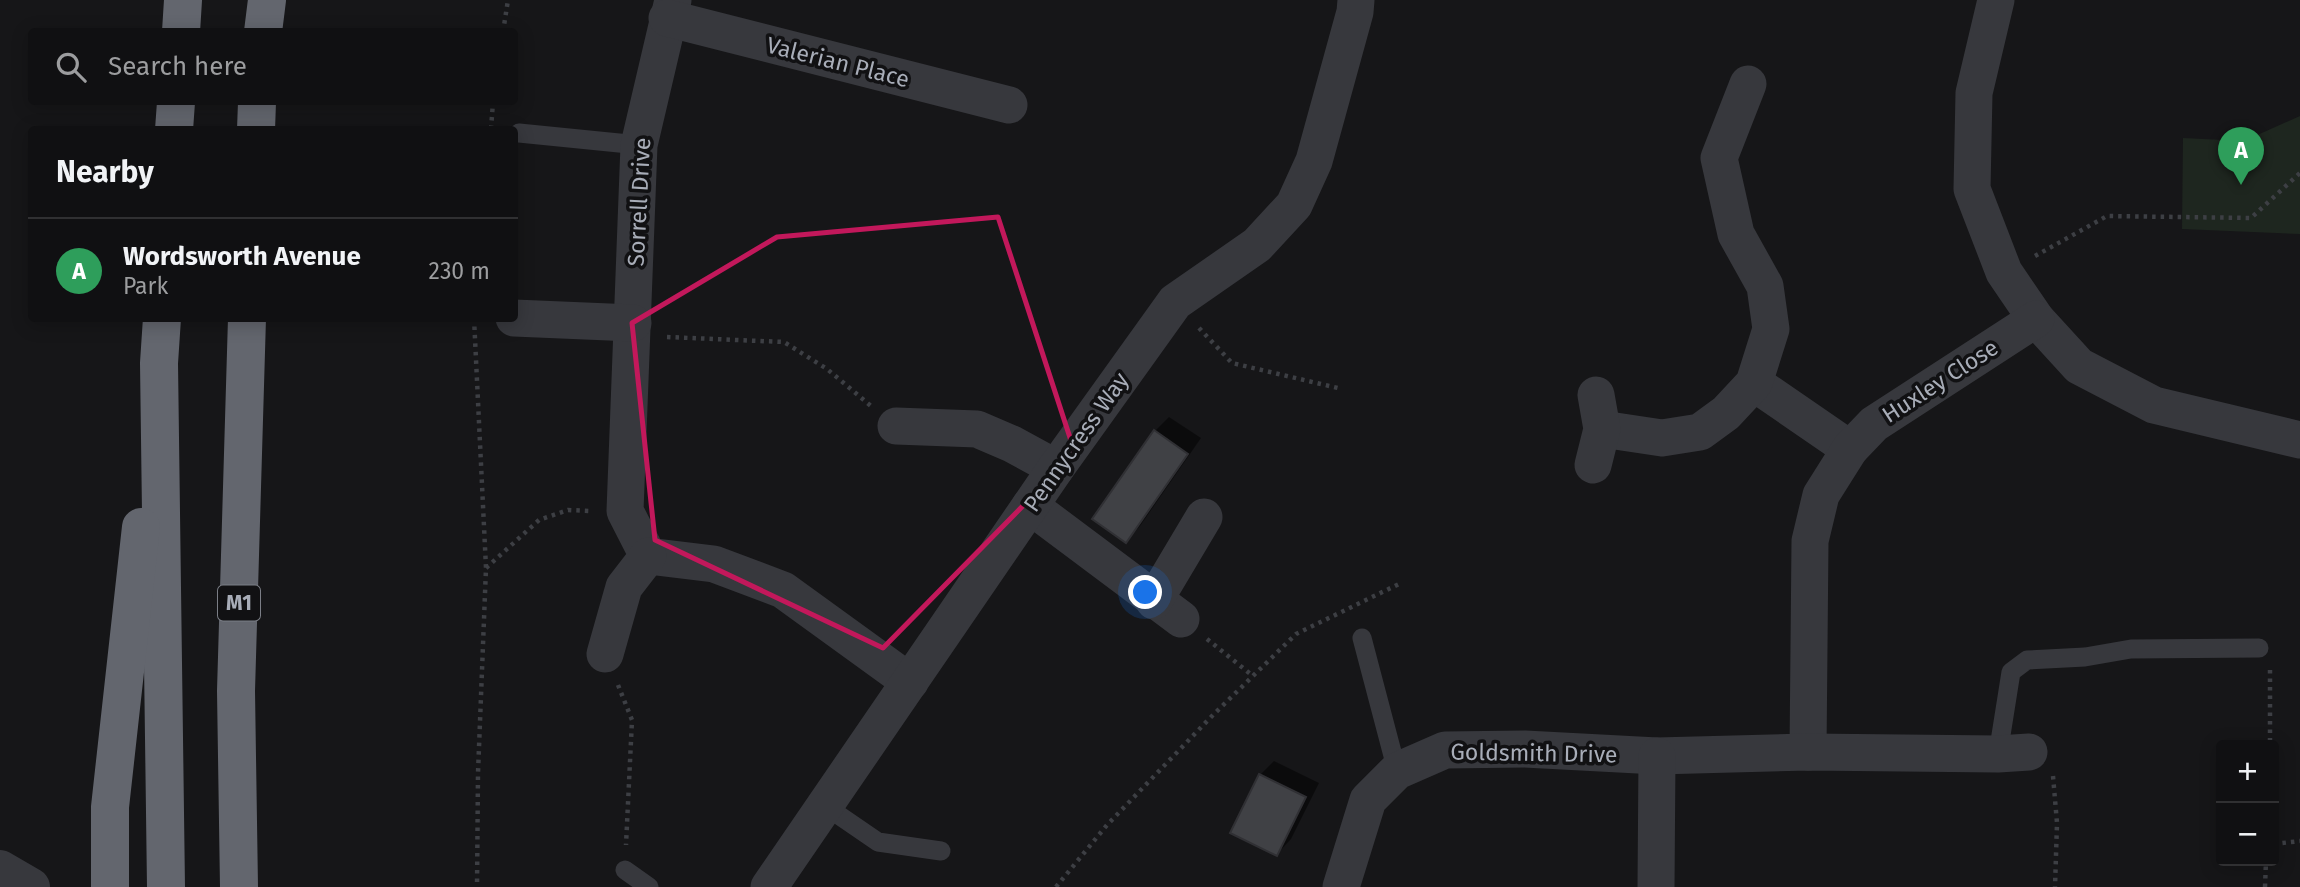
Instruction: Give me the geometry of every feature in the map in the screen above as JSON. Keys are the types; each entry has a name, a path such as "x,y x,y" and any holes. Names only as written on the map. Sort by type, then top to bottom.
{"highway":[{"path":"181,28 183,0"},
{"path":"264,28 267,0"},
{"path":"174,126 176,105"},
{"path":"256,126 257,105"},
{"path":"110,887 110,807 162,322"},
{"name":"M1","path":"239,887 236,691 247,322"},
{"path":"159,363 166,887"},
{"path":"236,691 257,887"}],"street":[{"name":"Pennycress Way","path":"769,887 1056,468 1175,302 1257,245 1294,205 1314,161 1356,0"},
{"path":"1996,0 1974,93 1972,189 2004,272 2036,319 2079,366 2154,405 2300,440"},
{"name":"Valerian Place","path":"670,9 1009,105"},
{"name":"Sorrell Drive","path":"648,556 625,511 639,145 670,9"},
{"path":"1593,465 1599,412 1662,438 1700,432 1726,413 1754,383 1771,329 1765,286 1736,234 1719,159 1748,84"},
{"path":"518,318 632,329"},
{"name":"Huxley Close","path":"1808,752 1811,541 1821,495 1850,449 1874,424 2036,319"},
{"path":"1754,383 1850,449"},
{"path":"896,426 977,429 1013,444 1056,468"},
{"path":"1030,506 1168,610 1204,517"},
{"path":"606,654 624,587 648,556 714,564 783,590 909,682"},
{"name":"Goldsmith Drive","path":"1341,887 1368,800 1397,771 1445,750 1525,749 1657,755 1808,752 2013,753"},
{"path":"1656,887 1657,755"}],"lane":[{"path":"519,133 639,145"},
{"path":"1362,638 1397,771"},
{"path":"2013,753 2011,672 2027,660 2085,657 2131,649 2259,648"},
{"path":"824,805 878,842 941,851"},
{"path":"625,870 649,887"}],"path":[{"path":"504,28 508,0"},
{"path":"491,126 493,105"},
{"path":"2004,272 2107,216 2251,218 2300,173"},
{"path":"1175,302 1233,363 1342,389"},
{"path":"474,322 486,568 478,773 477,887"},
{"path":"632,329 784,342 827,369 896,426"},
{"path":"486,568 539,520 568,510 625,511"},
{"path":"1056,887 1107,825 1296,634 1401,583"},
{"path":"1168,610 1253,676"},
{"path":"2259,648 2271,673 2270,740"},
{"path":"606,654 632,720 625,870"},
{"path":"2013,753 2051,752 2057,823 2055,887"},
{"path":"2279,843 2300,841"},
{"path":"2265,887 2266,866"}],"highlighted area":[{"path":"998,217 1075,453 883,648 655,540 632,323 777,237"}],"shaded area":[{"path":"2300,116 2300,234 2182,229 2183,138 2244,141"}],"building":[{"path":"1154,430 1188,454 1126,543 1092,519"},
{"path":"1259,774 1306,797 1277,856 1230,833"}],"place":[{"name":"Wordsworth Avenue","path":"2241,185"}]}
